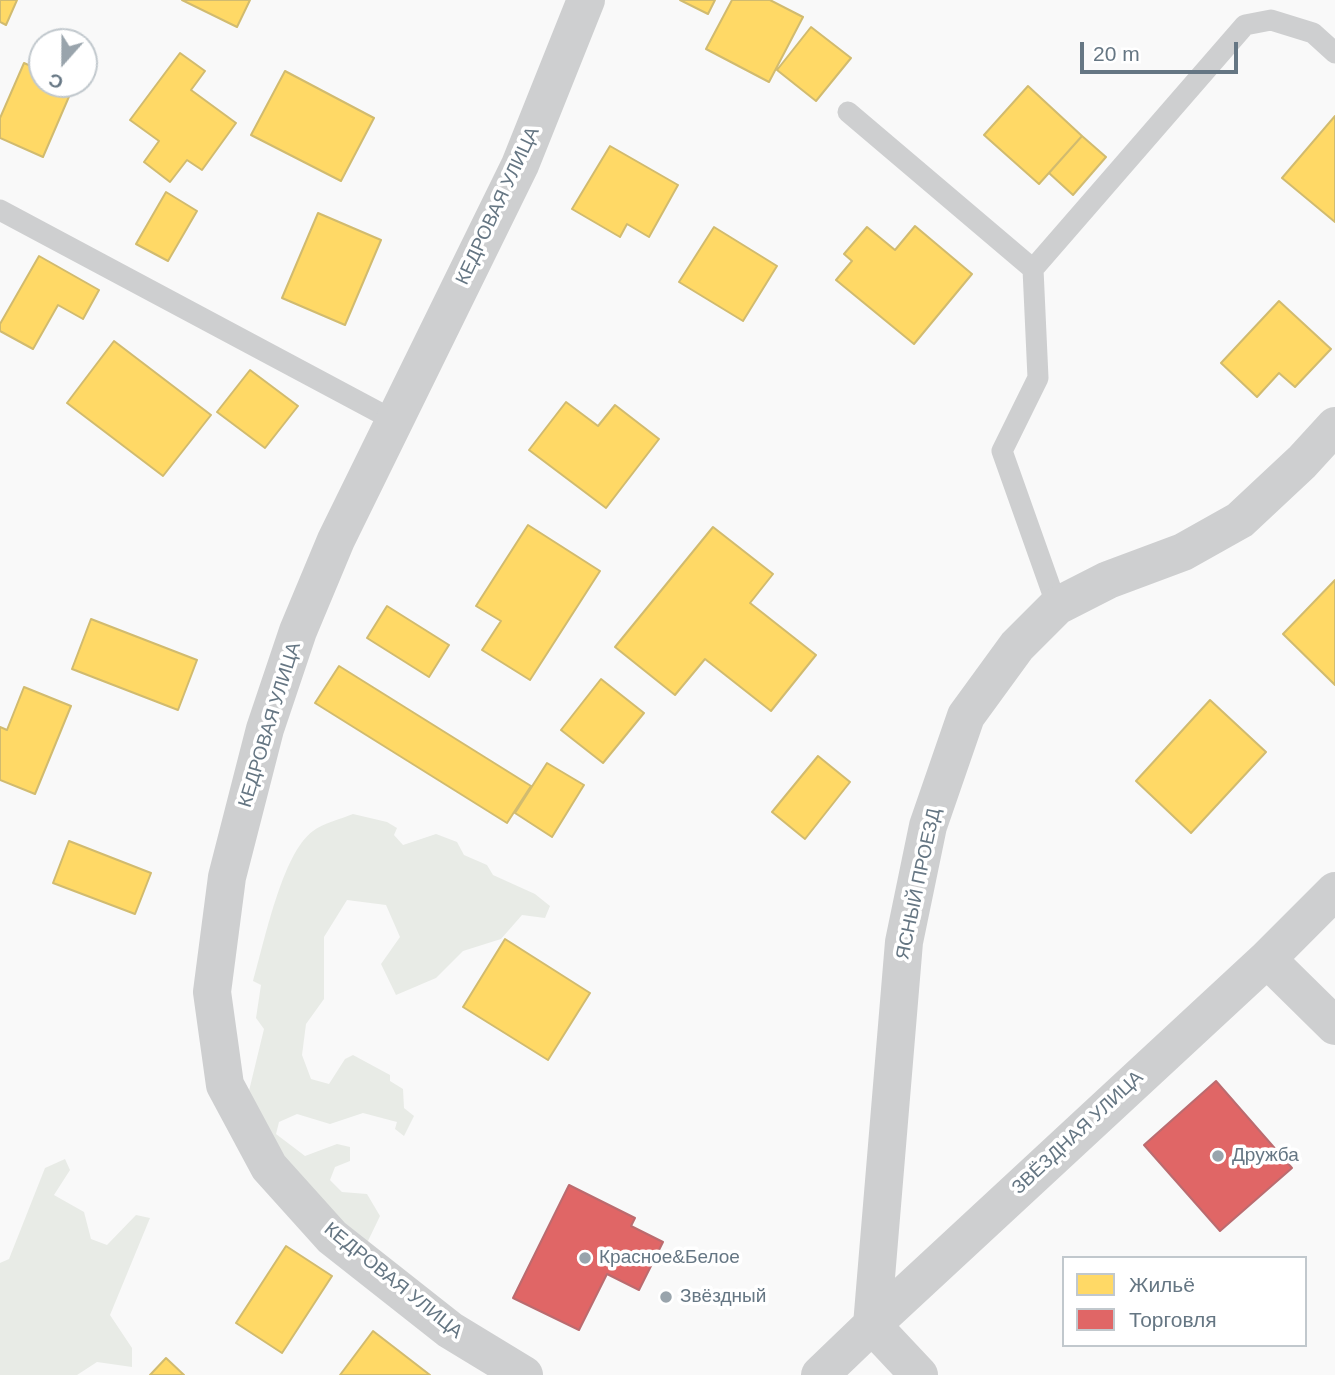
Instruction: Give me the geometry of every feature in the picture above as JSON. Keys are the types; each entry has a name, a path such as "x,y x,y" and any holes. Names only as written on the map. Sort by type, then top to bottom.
{"street":[{"name":"КЕДРОВАЯ УЛИЦА","path":"524,1375 450,1330 332,1237 269,1167 225,1085 212,992 227,877 265,729 298,631 336,540 520,165 586,0"},
{"name":"ЯСНЫЙ ПРОЕЗД","path":"872,1325 904,942 928,826 966,716 1017,646 1057,606 1108,580 1183,552 1240,520 1302,462 1335,426"},
{"name":"ЗВЁЗДНАЯ УЛИЦА","path":"820,1375 1267,959 1335,891"},
{"path":"1267,959 1335,1026"},
{"path":"872,1325 919,1375"}],"lane":[{"path":"1057,606 1002,451 1038,378 1033,269 1245,25 1271,20 1313,33 1335,53"},
{"path":"848,112 1033,269"},
{"path":"0,210 394,421"}],"shaded area":[{"path":"353,814 387,822 397,828 394,835 403,845 436,834 457,842 464,855 487,865 493,875 535,894 550,906 545,918 522,915 501,939 463,951 436,978 396,995 381,964 400,937 386,905 347,900 324,937 324,999 306,1024 302,1055 311,1079 329,1084 345,1059 353,1055 390,1075 390,1081 403,1089 404,1108 414,1116 404,1136 395,1129 397,1122 363,1113 330,1124 297,1114 279,1122 276,1134 305,1156 337,1144 350,1147 350,1161 335,1167 330,1180 342,1192 367,1194 380,1216 367,1243 307,1221 248,1095 264,1029 256,1018 261,985 253,981 283,878 302,842 313,831"},
{"path":"65,1159 70,1170 54,1195 84,1212 91,1239 107,1245 136,1215 150,1218 110,1315 132,1348 132,1367 97,1362 77,1375 0,1375 0,1263 9,1259 45,1168"}],"building: Жильё":[{"path":"0,0 17,0 6,25 0,22"},
{"path":"182,0 250,0 237,27"},
{"path":"680,0 715,0 708,14"},
{"path":"732,0 770,0 803,17 769,82 706,49"},
{"path":"811,27 851,58 816,101 777,70"},
{"path":"180,53 205,71 191,90 236,123 202,170 187,160 170,182 144,162 159,141 130,120"},
{"path":"24,63 28,65 28,98 68,98 43,157 0,138 0,118"},
{"path":"285,71 374,118 341,181 251,135"},
{"path":"1028,86 1082,136 1039,184 984,135"},
{"path":"1335,116 1335,222 1282,178"},
{"path":"1082,136 1106,157 1073,195 1049,173"},
{"path":"610,146 678,185 649,237 627,224 620,237 572,209"},
{"path":"166,192 197,211 168,261 136,244"},
{"path":"318,213 381,240 345,325 282,298"},
{"path":"915,226 972,274 914,344 836,280 852,261 844,254 867,227 895,250"},
{"path":"714,227 777,266 743,321 679,282"},
{"path":"39,256 99,290 83,319 58,305 33,349 0,331 0,324"},
{"path":"1279,301 1331,349 1295,387 1279,373 1257,397 1221,363"},
{"path":"114,341 211,415 163,476 67,403"},
{"path":"250,370 298,406 265,448 217,412"},
{"path":"566,402 598,426 615,405 659,439 606,508 529,450"},
{"path":"528,525 600,571 530,680 482,650 501,621 476,606"},
{"path":"713,527 773,574 750,603 816,655 771,711 705,659 675,695 615,647"},
{"path":"1335,580 1335,685 1283,634"},
{"path":"387,606 449,645 429,677 367,638"},
{"path":"91,619 197,660 178,710 72,669"},
{"path":"339,666 531,786 507,823 315,703"},
{"path":"601,679 644,713 603,763 561,730"},
{"path":"24,687 71,706 35,794 0,780 0,727 7,730"},
{"path":"1210,700 1266,752 1191,833 1136,781"},
{"path":"818,756 850,782 805,839 772,812"},
{"path":"547,763 584,785 552,837 515,813"},
{"path":"69,841 151,873 135,914 53,883"},
{"path":"505,939 590,993 548,1060 463,1007"},
{"path":"286,1246 332,1276 282,1353 236,1323"},
{"path":"373,1331 430,1375 340,1375"},
{"path":"166,1358 184,1375 150,1375"}],"building: Торговля":[{"path":"1216,1081 1292,1168 1220,1231 1144,1145"},
{"path":"569,1185 635,1218 631,1226 663,1242 639,1290 607,1274 579,1330 513,1298"}],"place":[{"name":"Дружба","path":"1218,1156"},
{"name":"Красное&Белое","path":"585,1258"},
{"name":"Звёздный","path":"666,1297"}]}
